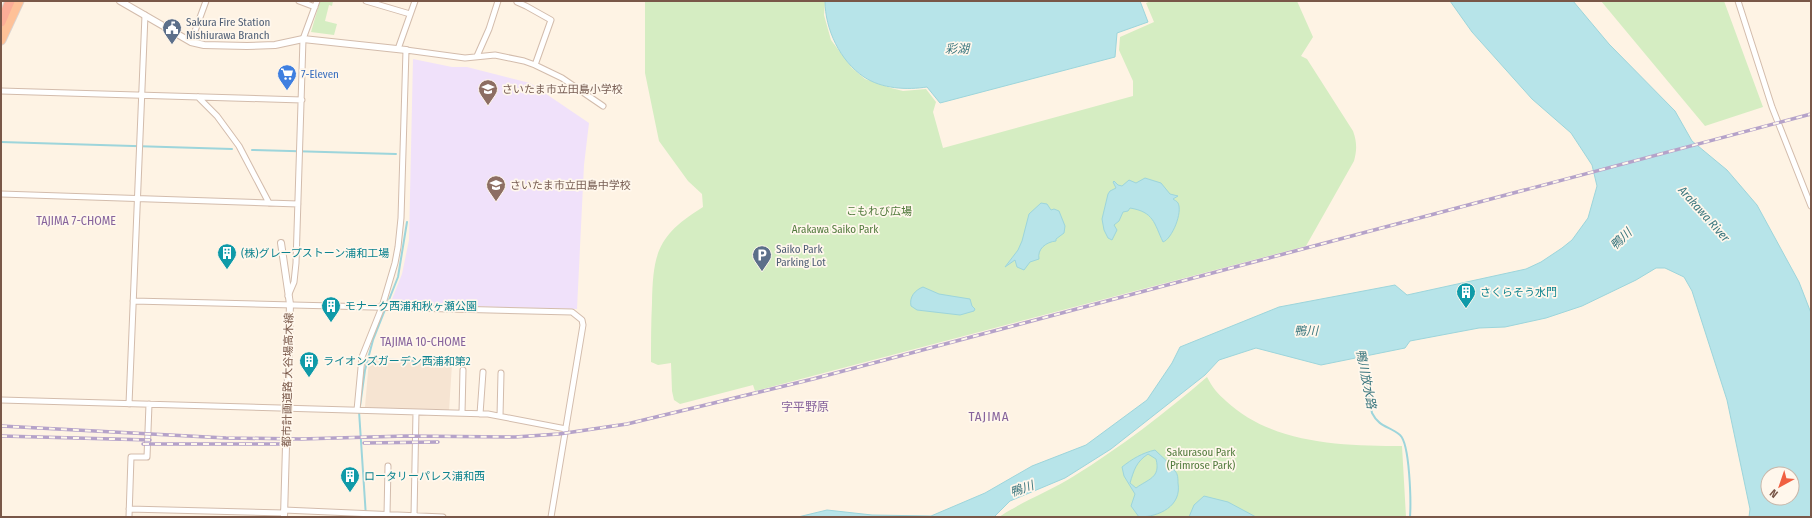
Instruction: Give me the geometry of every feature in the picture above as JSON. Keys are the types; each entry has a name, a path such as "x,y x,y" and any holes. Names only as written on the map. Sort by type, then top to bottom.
{"highway":[{"path":"1,22 10,1"},
{"path":"1,40 19,1"}],"street":[{"path":"120,1 191,42 204,45 275,45 303,39 466,58 495,55 535,65 562,78 603,106"},
{"path":"191,42 206,1"},
{"path":"299,1 315,7"},
{"path":"288,296 294,282 296,263 303,39 317,1"},
{"path":"366,1 410,14"},
{"path":"398,49 415,1"},
{"path":"477,56 489,29 498,1"},
{"path":"518,1 517,2 551,20 535,65"},
{"path":"1738,1 1772,107 1811,206"},
{"path":"129,404 145,15"},
{"path":"357,410 362,357 382,307 395,264 401,218 406,50"},
{"path":"1,91 302,100"},
{"path":"198,97 217,116 239,146 269,203"},
{"path":"1,194 298,204"},
{"name":"都市計画道路 大谷場高木線","path":"281,243 290,304 284,513"},
{"path":"133,301 572,312 578,316 583,325 551,517"},
{"path":"462,413 463,370"},
{"path":"480,414 483,372"},
{"path":"500,416 502,373"},
{"path":"1,400 462,413 500,416 566,429"},
{"path":"129,517 131,457 147,457 149,404"},
{"path":"414,516 416,412"},
{"path":"387,515 388,466"},
{"path":"129,509 443,517"}],"shaded area":[{"name":"さいたま市立田島中学校","path":"413,59 452,67 467,67 530,83 589,123 584,165 577,309 390,304 402,274 409,240"},
{"path":"369,360 452,364 449,411 367,409 365,407"}],"green space":[{"path":"320,1 333,1 332,6 329,5 325,21 337,24 334,35 311,32"},
{"name":"Arakawa Saiko Park","path":"645,1 825,1 824,15 831,40 852,68 865,79 891,88 903,91 926,89 936,102 933,112 943,148 1133,96 1133,81 1119,50 1120,37 1154,22 1146,3 1151,1 1297,1 1313,37 1301,56 1307,59 1353,131 1356,142 1355,157 1306,246 755,391 753,385 680,404 674,400 672,391 671,363 658,365 651,362 651,318 654,270 661,246 667,236 688,217 703,207 702,194 688,181 659,141 645,73"},
{"path":"1601,1 1724,1 1763,107 1705,126"},
{"name":"Sakurasou Park (Primrose Park)","path":"1207,377 1220,396 1244,415 1264,426 1286,434 1309,440 1332,443 1402,446 1406,517 999,517 1065,481 1109,453 1175,404"}],"water":[{"name":"彩湖","path":"825,1 1140,1 1148,22 1117,33 1115,57 940,103 927,87 895,88 871,81 855,70 841,53 831,33"},
{"path":"1450,1 1573,1 1609,44 1675,111 1692,141 1727,170 1757,205 1799,282 1811,313 1811,517 1749,517 1750,509 1727,400 1692,291 1684,277 1665,268 1656,268 1636,280 1582,306 1546,318 1505,327 1479,328 1410,341 1405,348 1321,365 1256,348 1219,360 1205,375 1111,449 1065,478 1010,501 994,517 798,517 827,510 872,515 931,516 985,493 1032,466 1086,445 1147,400 1172,363 1180,347 1279,307 1395,285 1407,295 1526,269 1541,262 1572,240 1588,218 1597,186 1592,165 1571,133 1532,99 1472,32"},
{"path":"1145,178 1161,183 1170,194 1178,196 1173,199 1178,202 1178,219 1170,236 1163,242 1152,219 1144,212 1130,208 1128,211 1123,212 1119,221 1114,225 1117,230 1112,240 1108,238 1104,230 1102,219 1108,194 1116,188 1113,182 1114,181 1118,185 1122,186 1129,180 1136,183"},
{"path":"1041,203 1047,204 1051,210 1054,209 1059,211 1065,226 1064,233 1056,239 1056,241 1046,244 1039,252 1039,259 1030,262 1024,270 1017,267 1015,260 1005,267 1018,250 1029,214"},
{"path":"923,287 939,294 970,299 972,306 975,309 974,311 960,315 917,310 911,306 911,300 915,292"},
{"path":"1155,450 1176,472 1178,478 1178,491 1173,504 1168,509 1154,515 1139,517 1131,506 1135,494 1124,476 1122,467 1137,457","holes":["1148,454 1156,459 1157,470 1149,480 1136,488 1130,483 1136,467 1144,457"]},
{"path":"1204,496 1228,502 1256,517 1189,517 1194,505"}],"waterway":[{"path":"1,142 232,149"},
{"path":"252,150 396,154"},
{"path":"360,406 365,370 373,340 398,277 407,222"},
{"name":"鴨川放水路","path":"1362,356 1372,413 1381,424 1400,435 1406,450 1409,474 1410,517"},
{"path":"369,358 464,364"},
{"path":"359,411 366,517"}],"railway":[{"path":"1,426 226,438 301,439 406,436 515,437 559,434 627,424 813,379 1811,114"},
{"path":"1,436 150,440"},
{"path":"364,443 438,442"},
{"path":"143,444 251,444"},
{"path":"246,444 288,444"}],"place":[{"name":"Sakura Fire Station Nishiurawa Branch","path":"172,45"},
{"name":"7-Eleven","path":"287,91"},
{"name":"さいたま市立田島小学校","path":"488,106"},
{"name":"さいたま市立田島中学校","path":"496,202"},
{"name":"(株)グレープストーン浦和工場","path":"227,270"},
{"name":"Saiko Park Parking Lot","path":"762,272"},
{"name":"さくらそう水門","path":"1466,309"},
{"name":"モナーク西浦和秋ヶ瀬公園","path":"331,323"},
{"name":"ライオンズガーデン西浦和第2","path":"309,378"},
{"name":"ロータリーパレス浦和西","path":"350,493"}],"district":[{"name":"TAJIMA 7-CHOME","path":"76,221"},
{"name":"TAJIMA 10-CHOME","path":"423,342"},
{"name":"字平野原","path":"805,407"},
{"name":"TAJIMA","path":"989,416"}],"park label":[{"name":"こもれび広場","path":"879,211"}],"water label":[{"name":"Arakawa River","path":"1704,214"},
{"name":"鴨川","path":"1621,239"},
{"name":"鴨川","path":"1306,331"},
{"name":"鴨川","path":"1022,489"}]}
